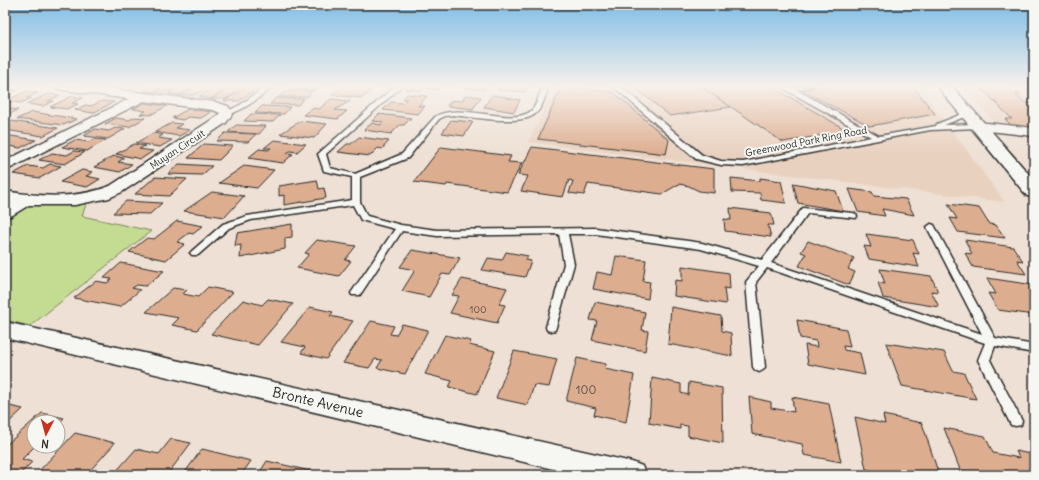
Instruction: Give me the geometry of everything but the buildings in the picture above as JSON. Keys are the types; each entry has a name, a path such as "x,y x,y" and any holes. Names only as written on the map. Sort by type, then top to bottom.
{"main road":[{"path":"962,108 1034,192"}],"street":[{"path":"5,167 120,108"},
{"path":"222,108 227,113"},
{"name":"Muyan Circuit","path":"6,201 27,199 56,201 88,199 103,195 116,189 221,120 227,113"},
{"path":"972,120 1034,132"},
{"name":"Bronte Avenue","path":"5,330 632,475"}],"lane":[{"path":"227,113 236,108"},
{"path":"374,108 322,154 327,169 356,176 405,156 437,118 443,114 453,113 514,118 526,117 534,112 536,108"},
{"name":"Greenwood Park Ring Road","path":"642,108 699,157 712,162 743,164 876,137 930,128"},
{"path":"825,108 876,137"},
{"path":"930,128 972,120"},
{"path":"930,128 972,120"},
{"path":"356,176 356,202 364,218 400,228 438,233 596,231 702,246 764,264 991,341 1034,349"},
{"path":"195,253 226,226 250,218 356,202"},
{"path":"759,367 751,282 806,210 853,216"},
{"path":"931,227 991,341 984,360 1016,421"},
{"path":"356,293 400,228"},
{"path":"551,328 569,264 563,232"}],"shaded area":[{"path":"545,108 936,108 1005,202 528,142"},
{"path":"982,108 1034,108 1034,129 997,125"}],"green space":[{"path":"5,196 88,199 82,216 151,231 30,326 5,320"}]}
